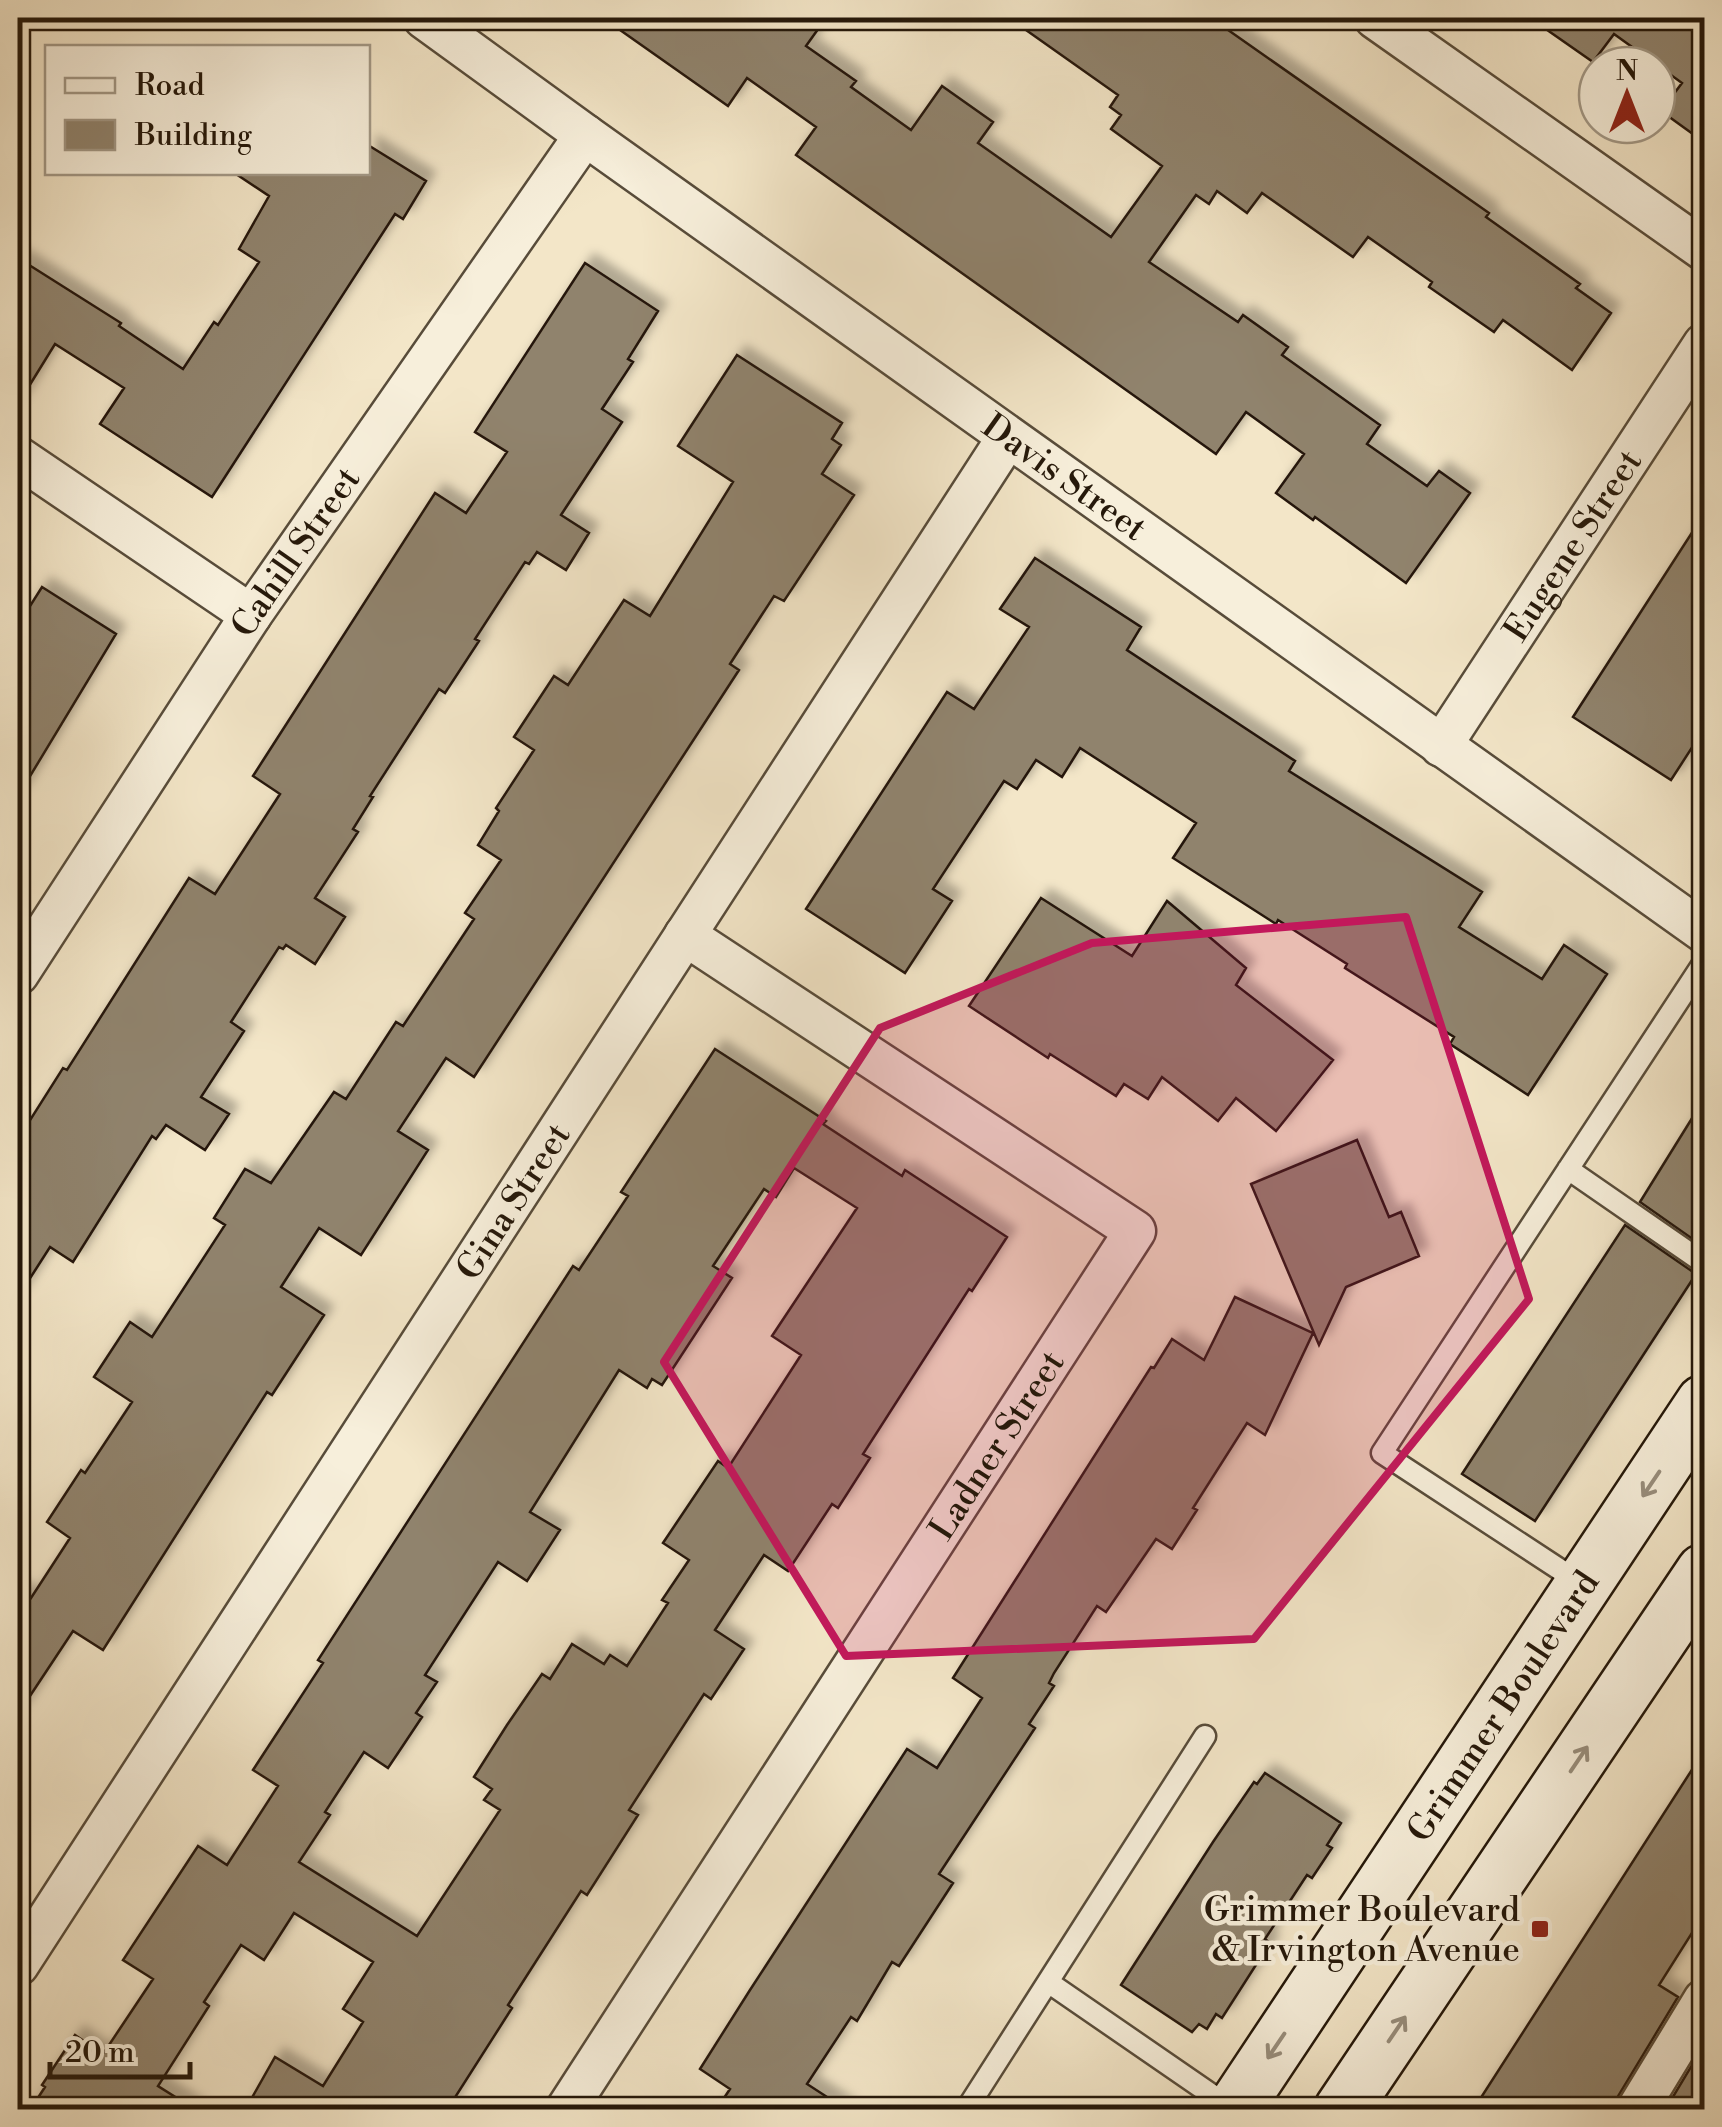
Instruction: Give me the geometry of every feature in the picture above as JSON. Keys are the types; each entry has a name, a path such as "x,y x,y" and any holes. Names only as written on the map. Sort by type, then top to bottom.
{"main road":[{"name":"Grimmer Boulevard","path":"1233,2110 1704,1403"},
{"path":"1342,2110 1704,1572"}],"street":[{"name":"Davis Street","path":"424,18 1704,932"},
{"path":"1376,18 1704,250"},
{"name":"Cahill Street","path":"18,974 251,615 585,136"},
{"name":"Eugene Street","path":"1440,746 1704,344"},
{"name":"Gina Street","path":"18,1965 1008,437"},
{"path":"18,457 251,615"},
{"name":"Ladner Street","path":"566,2110 1135,1231 685,935"},
{"path":"1637,2110 1704,2000"}],"lane":[{"path":"1583,1585 1382,1453 1704,962"},
{"path":"1568,1169 1704,1263"},
{"path":"966,2110 1206,1736"},
{"path":"1048,1982 1233,2110"}],"highlighted area":[{"path":"1406,917 1529,1299 1254,1639 846,1656 664,1362 880,1028 1092,943"}],"building":[{"path":"603,18 826,18 806,46 856,81 851,87 911,130 942,86 993,122 978,143 1111,237 1162,166 1111,129 1121,115 1110,107 1118,95 1009,18 1211,18 1489,213 1486,217 1580,284 1576,288 1611,313 1572,370 1503,320 1494,332 1429,287 1432,282 1368,237 1353,257 1262,193 1247,213 1217,191 1209,204 1196,195 1149,262 1238,322 1243,315 1288,347 1282,355 1380,425 1367,444 1427,486 1439,471 1470,493 1406,583 1276,493 1304,454 1246,412 1216,454 796,155 816,127 747,78 728,106"},
{"path":"1530,18 1704,18 1704,142 1677,123 1677,90 1682,83 1677,79 1677,45 1629,45 1614,34 1606,45 1577,45 1577,51"},
{"path":"370,146 426,181 403,219 395,214 212,497 100,424 124,388 55,344 18,404 18,258 121,323 119,326 183,369 214,322 218,325 259,262 239,249 269,196 238,175 370,175"},
{"path":"585,263 658,311 628,359 633,362 602,409 622,422 561,515 589,533 566,570 537,552 529,564 525,562 445,693 439,689 370,796 373,797 353,829 358,832 315,898 345,917 315,964 286,945 283,949 279,947 231,1022 244,1031 201,1097 229,1114 205,1150 166,1125 156,1139 152,1136 73,1262 50,1247 18,1297 18,1139 63,1068 67,1070 189,878 215,894 280,794 253,776 435,493 466,513 507,452 475,432"},
{"path":"737,355 842,423 832,439 841,445 822,474 854,495 784,601 774,596 730,664 739,670 474,1077 446,1058 398,1131 428,1150 361,1255 319,1228 281,1287 324,1315 272,1395 267,1392 103,1650 73,1631 18,1714 18,1590 31,1598 70,1538 47,1522 132,1402 94,1377 130,1322 152,1337 225,1225 214,1218 245,1169 271,1183 334,1092 346,1099 396,1022 403,1026 474,919 465,913 501,860 478,845 499,811 496,808 534,750 514,737 554,676 568,685 624,600 650,616 733,482 678,446"},
{"path":"1704,514 1704,729 1671,780 1573,717"},
{"path":"1035,558 1141,627 1127,650 1295,761 1289,771 1482,892 1459,927 1542,979 1564,945 1607,974 1528,1095 1450,1044 1454,1037 1345,968 1347,964 1173,858 1196,823 1080,748 1062,777 1036,760 1017,789 1004,781 933,889 952,901 905,973 806,909 947,692 974,709 1029,627 1000,609"},
{"path":"42,587 116,634 18,796 18,625"},
{"path":"1041,898 1132,956 1167,901 1246,968 1236,985 1333,1060 1276,1131 1236,1098 1218,1121 1162,1077 1148,1099 1124,1084 1116,1096 1050,1054 1048,1058 969,1006"},
{"path":"715,1049 902,1176 905,1170 1007,1237 863,1454 870,1458 838,1508 832,1504 788,1571 764,1555 715,1630 744,1649 711,1699 704,1694 629,1810 638,1815 587,1895 581,1891 447,2110 245,2110 275,2057 323,2086 363,2022 343,2009 373,1962 294,1913 264,1960 241,1945 204,2002 209,2006 158,2086 196,2110 30,2110 75,2035 103,2054 153,1979 123,1960 198,1846 227,1865 278,1786 253,1770 323,1663 318,1660 573,1266 579,1270 628,1196 621,1192","holes":["794,1168 857,1208 772,1336 801,1355 728,1468 718,1461 663,1543 689,1560 662,1600 668,1603 627,1666 610,1655 604,1664 572,1644 550,1679 542,1674 474,1777 492,1789 484,1800 500,1810 417,1936 299,1862 330,1815 325,1812 364,1752 388,1768 422,1717 416,1713 437,1682 425,1675 498,1562 527,1581 560,1530 530,1512 619,1370 647,1388 652,1379 662,1385 732,1278 713,1266 764,1189 776,1197"]},
{"path":"1704,1099 1704,1247 1640,1202"},
{"path":"1357,1140 1389,1217 1401,1212 1419,1256 1346,1287 1319,1345 1251,1184"},
{"path":"1625,1225 1696,1274 1535,1521 1462,1474"},
{"path":"1235,1297 1313,1333 1265,1435 1247,1423 1172,1549 1156,1539 1106,1612 1097,1606 1054,1673 1049,1683 1054,1686 1029,1724 1035,1728 939,1874 953,1883 899,1966 892,1962 857,2021 851,2017 807,2084 847,2110 716,2110 730,2089 700,2069 750,1990 907,1749 937,1768 982,1698 953,1678 1151,1367 1172,1339 1204,1360"},
{"path":"1704,1751 1704,1914 1659,1985 1678,1997 1613,2110 1473,2110"},
{"path":"1265,1773 1341,1823 1327,1845 1332,1848 1312,1878 1307,1875 1265,1939 1270,1943 1222,2018 1216,2014 1207,2029 1199,2024 1192,2032 1121,1985 1213,1842 1254,1782 1257,1784"},
{"path":"1704,2045 1704,2110 1665,2110"}],"place":[{"name":"Grimmer Boulevard & Irvington Avenue","path":"1540,1929"}]}
